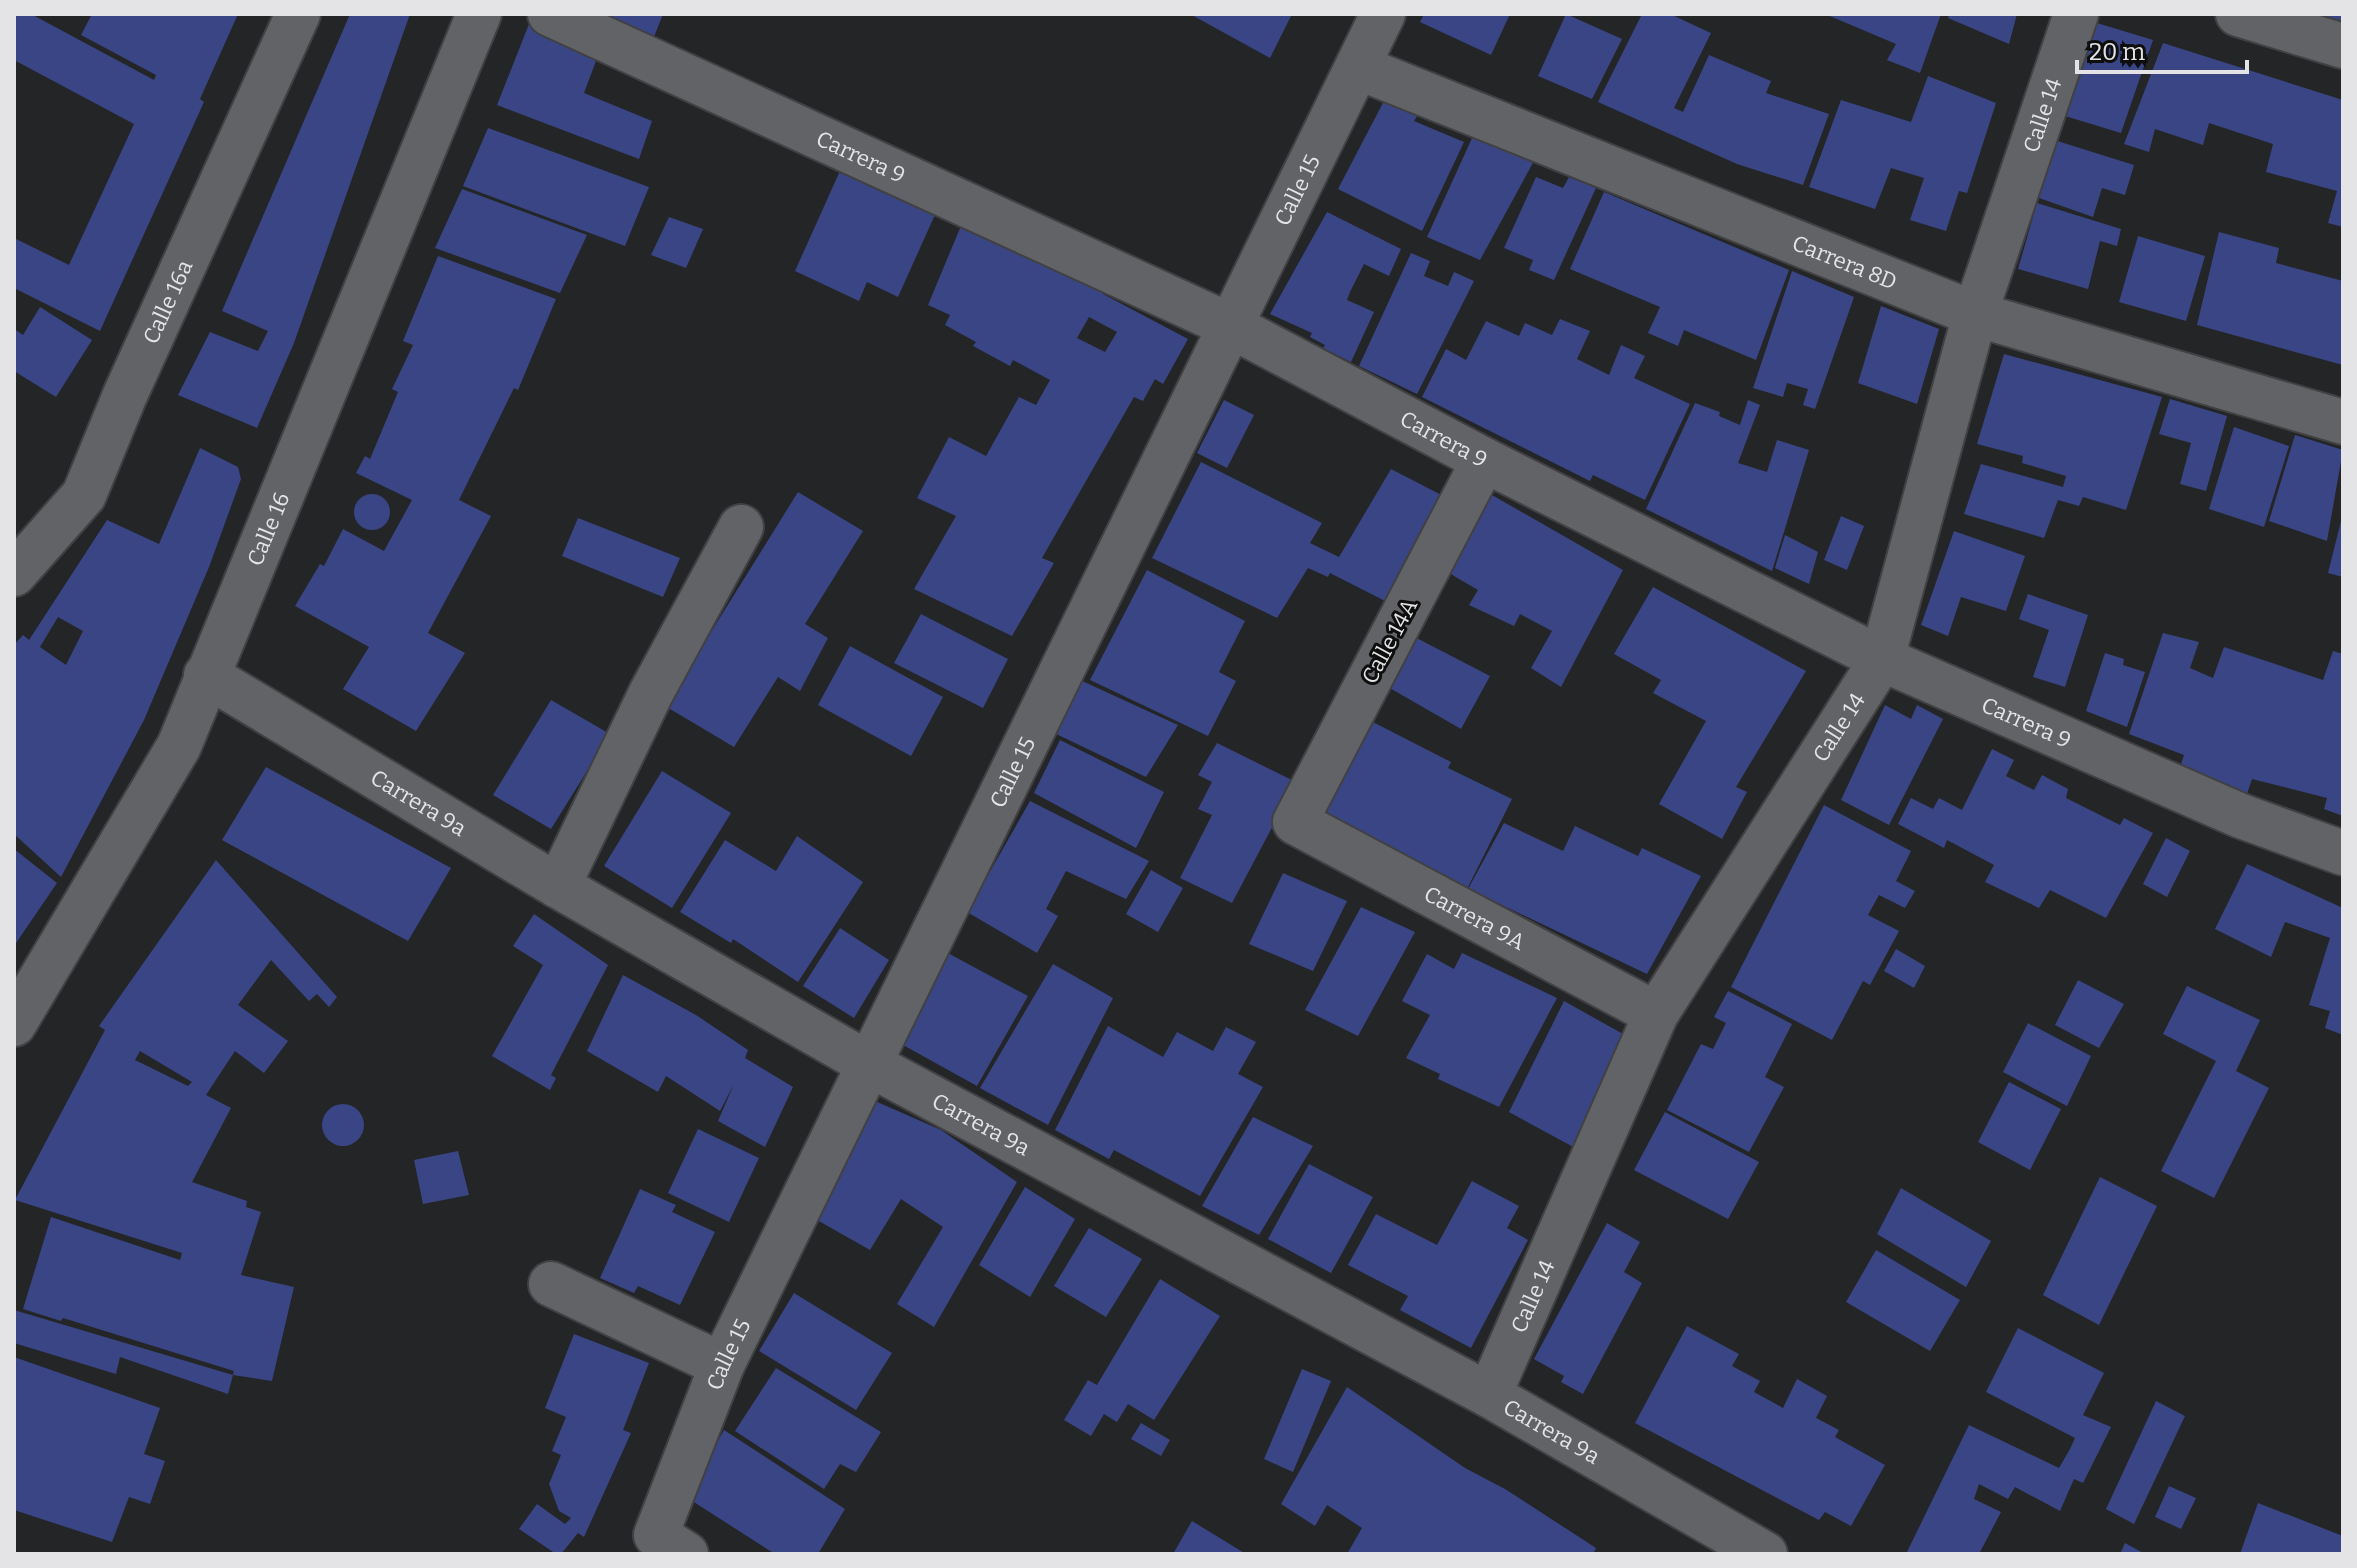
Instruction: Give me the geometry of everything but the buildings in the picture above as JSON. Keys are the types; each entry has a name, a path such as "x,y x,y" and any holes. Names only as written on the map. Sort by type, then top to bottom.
{"street":[{"name":"Calle 16a","path":"14,574 84,495 125,395 298,14"},
{"name":"Calle 16","path":"14,1024 179,746 479,14"},
{"name":"Carrera 9","path":"550,14 1231,326 1484,460 1882,659 2241,816 2343,853"},
{"name":"Calle 15","path":"671,1545 722,1365 867,1063 1360,68 1383,14"},
{"name":"Calle 14","path":"1489,1395 1656,1014 1882,659 1975,314 2076,14"},
{"path":"2238,14 2343,46"},
{"name":"Carrera 8D","path":"1360,68 1975,314 2343,422"},
{"name":"Calle 14A","path":"1295,822 1484,460"},
{"path":"558,886 651,693 741,527"},
{"name":"Carrera 9a","path":"206,675 558,886 867,1063 1489,1395 1759,1553"},
{"name":"Carrera 9A","path":"1295,822 1656,1014"},
{"path":"551,1284 722,1365"}]}
